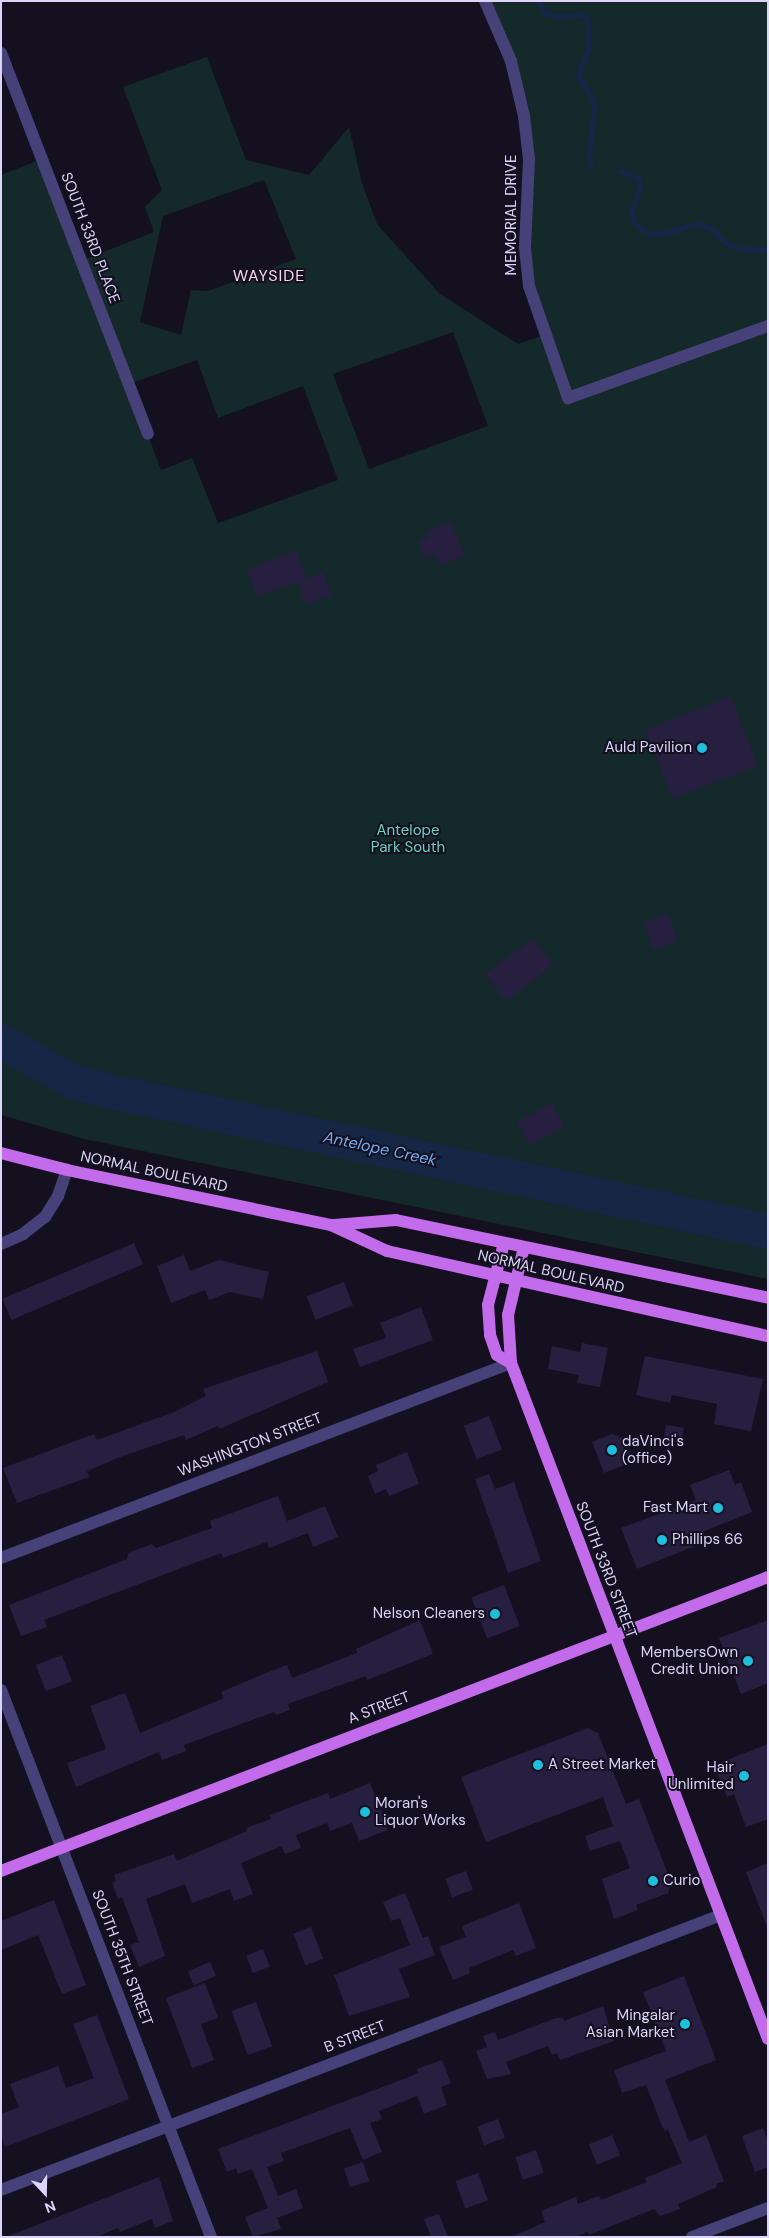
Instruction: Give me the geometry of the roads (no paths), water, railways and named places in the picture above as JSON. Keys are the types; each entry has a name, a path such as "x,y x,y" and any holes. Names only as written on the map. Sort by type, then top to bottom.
{"main road":[{"name":"NORMAL BOULEVARD","path":"1,1153 67,1170 331,1225 387,1251 768,1336"},
{"name":"NORMAL BOULEVARD","path":"331,1225 396,1220 768,1298"},
{"name":"SOUTH 33RD STREET","path":"504,1243 488,1305 490,1336 497,1355 511,1364"},
{"name":"SOUTH 33RD STREET","path":"524,1247 507,1326 511,1364 768,2040"},
{"name":"A STREET","path":"1,1871 768,1577"}],"street":[{"name":"MEMORIAL DRIVE","path":"485,1 511,61 524,116 529,159 525,248 528,281 568,398 768,326"},
{"name":"SOUTH 33RD PLACE","path":"1,54 148,434"},
{"path":"1,1244 28,1231 45,1217 58,1196 67,1170"},
{"name":"WASHINGTON STREET","path":"1,1558 511,1364"},
{"name":"SOUTH 35TH STREET","path":"1,1690 212,2237"},
{"name":"B STREET","path":"1,2190 721,1915"},
{"path":"692,2237 768,2208"}],"waterway":[{"path":"539,1 545,13 556,17 585,15 589,25 589,50 579,76 596,104 589,158 592,167"},
{"path":"621,171 639,179 641,187 632,214 637,225 648,233 662,235 697,224 710,228 728,244 741,249 768,250"},
{"name":"Antelope Creek","path":"1,1041 72,1081 114,1092 768,1231"}],"place":[{"name":"Auld Pavilion","path":"702,748"},
{"name":"daVinci's (office)","path":"612,1450"},
{"name":"Fast Mart","path":"718,1508"},
{"name":"Phillips 66","path":"662,1540"},
{"name":"Nelson Cleaners","path":"495,1614"},
{"name":"MembersOwn Credit Union","path":"748,1661"},
{"name":"A Street Market","path":"538,1765"},
{"name":"Hair Unlimited","path":"744,1776"},
{"name":"Moran's Liquor Works","path":"365,1812"},
{"name":"Curio","path":"653,1881"},
{"name":"Mingalar Asian Market","path":"685,2024"}],"district":[{"name":"WAYSIDE","path":"269,276"}],"park label":[{"name":"Antelope Park South","path":"408,838"}]}
